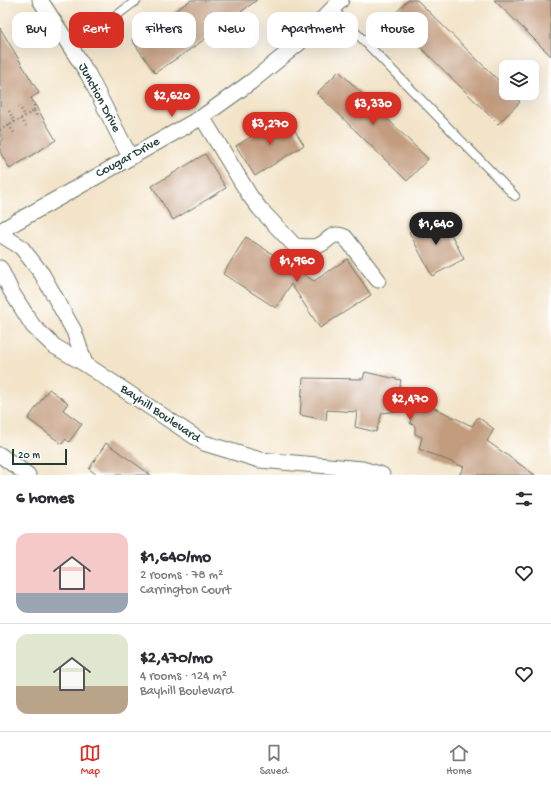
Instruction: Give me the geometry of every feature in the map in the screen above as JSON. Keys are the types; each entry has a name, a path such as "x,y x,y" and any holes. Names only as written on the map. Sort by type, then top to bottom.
{"street":[{"name":"Junction Drive","path":"40,0 88,74 130,157"},
{"name":"Cougar Drive","path":"0,231 202,116 251,82 298,44 336,4"},
{"path":"202,116 250,196 260,209 295,246 318,246 334,235 345,237 378,280"},
{"path":"0,234 22,247 42,274 74,331 85,364"},
{"name":"Bayhill Boulevard","path":"0,268 11,291 33,326 54,346 85,364 204,443 260,460 362,469 382,475"},
{"path":"0,456 28,475"}],"lane":[{"path":"72,49 138,0"},
{"path":"336,4 515,196"}],"path":[{"path":"31,98 34,105 34,111 38,118"},
{"path":"19,106 25,116"},
{"path":"9,111 16,122"},
{"path":"1,128 16,122 34,111"},
{"path":"21,119 26,126"},
{"path":"9,125 14,133"},
{"path":"0,136 3,140"}],"building":[{"path":"191,0 257,0 241,12 204,12 204,40 196,45 196,12 173,12"},
{"path":"408,0 417,0 499,81 499,100 518,100 520,102 498,124 421,48 428,48 428,12 397,12"},
{"path":"494,0 551,0 551,56 532,37"},
{"path":"0,28 39,93 31,98 56,140 10,169 0,152"},
{"path":"138,48 192,48 155,73"},
{"path":"339,71 428,159 407,181 317,93"},
{"path":"285,115 304,145 255,176 236,146"},
{"path":"205,154 226,188 173,220 152,186"},
{"path":"441,215 464,259 432,276 409,232"},
{"path":"246,237 314,281 347,259 371,295 320,328 291,284 276,308 223,274"},
{"path":"365,372 401,380 399,391 472,426 478,417 494,429 487,441 535,475 459,475 464,467 419,449 422,437 415,434 415,426 410,423 414,409 382,413 376,432 355,427 357,412 327,410 326,420 300,415 303,378 363,379"},
{"path":"49,389 68,403 63,410 82,424 69,442 66,439 62,444 28,419"},
{"path":"106,443 151,475 97,475 89,469"}]}
